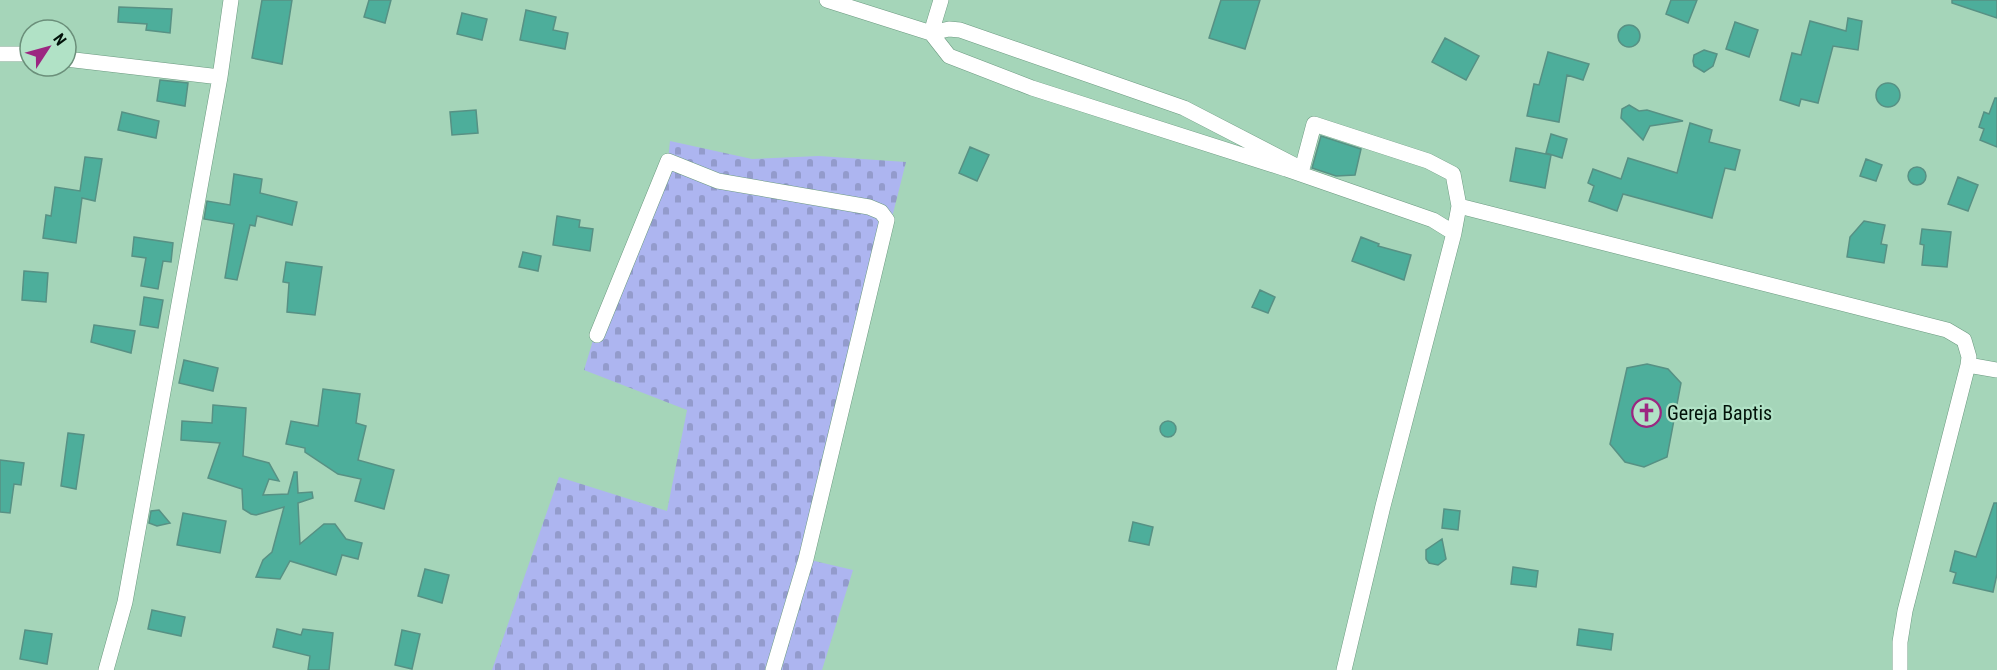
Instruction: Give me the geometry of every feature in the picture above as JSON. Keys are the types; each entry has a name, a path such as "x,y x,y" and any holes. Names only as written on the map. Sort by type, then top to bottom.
{"street":[{"path":"106,670 125,602 220,77 231,0"},
{"path":"827,0 931,33 949,29 960,30 1184,108 1302,169 1314,124 1428,161 1453,174 1459,206 1454,233 1383,506 1344,670"},
{"path":"931,33 941,0"},
{"path":"931,33 949,56 960,61 1032,88 1286,169 1424,217 1454,233"},
{"path":"0,54 18,54"},
{"path":"78,60 220,77"},
{"path":"597,335 668,161 718,181 869,207 881,212 887,220 806,558 773,670"},
{"path":"1459,206 1947,330 1964,340 1969,357 1968,365 1905,611 1900,642 1900,670"},
{"path":"1968,365 1997,370"}],"green space":[{"path":"670,141 752,159 819,156 906,162 806,559 853,570 822,670 492,670 559,477 667,511 687,410 584,370 594,337 668,161"}],"building":[{"path":"262,0 292,0 282,64 252,58"},
{"path":"369,0 391,0 385,23 364,17"},
{"path":"1221,0 1260,0 1245,49 1209,38"},
{"path":"1671,0 1697,0 1688,23 1666,14"},
{"path":"1952,0 1997,0 1997,18 1952,3"},
{"path":"119,7 172,9 170,33 146,30 147,24 118,22"},
{"path":"526,10 556,17 553,30 568,33 565,49 520,40"},
{"path":"462,13 487,19 482,40 457,34"},
{"path":"1848,18 1862,21 1858,50 1833,46 1818,103 1801,99 1799,106 1780,100 1792,53 1801,55 1810,21 1846,31"},
{"path":"1735,22 1758,30 1749,57 1726,49"},
{"path":"1629,25 1637,28 1640,36 1637,44 1629,47 1621,44 1618,36 1621,28"},
{"path":"1445,38 1479,56 1466,80 1432,62"},
{"path":"1704,50 1717,54 1713,66 1704,72 1694,66 1693,61 1694,55"},
{"path":"1548,52 1589,64 1583,80 1567,75 1559,122 1527,116 1534,84 1539,85"},
{"path":"160,80 188,83 185,106 157,101"},
{"path":"1888,83 1893,84 1899,90 1899,100 1893,106 1888,107 1883,106 1877,100 1876,95 1877,90 1883,84"},
{"path":"1997,98 1997,147 1980,140 1984,129 1979,127 1984,112 1989,114"},
{"path":"1629,105 1639,111 1647,110 1683,121 1650,126 1643,140 1621,118 1622,109"},
{"path":"476,110 478,133 452,135 450,112"},
{"path":"122,112 159,121 156,138 118,130"},
{"path":"1690,123 1712,130 1709,142 1740,150 1735,170 1725,168 1712,218 1623,194 1617,211 1589,201 1594,186 1588,183 1593,169 1621,179 1628,158 1677,173"},
{"path":"1551,134 1567,139 1562,158 1546,153"},
{"path":"1321,136 1361,149 1355,175 1336,176 1312,168"},
{"path":"970,147 989,155 977,181 959,173"},
{"path":"1516,148 1551,155 1545,188 1510,181"},
{"path":"85,157 102,159 95,201 82,198 76,243 43,238 46,215 51,216 55,187 80,191"},
{"path":"1866,159 1882,165 1876,181 1860,176"},
{"path":"1917,167 1923,170 1926,176 1923,182 1917,185 1911,182 1908,176 1911,170"},
{"path":"234,174 262,179 260,193 297,202 292,225 257,216 255,226 250,225 237,280 225,278 234,224 204,219 207,201 230,205"},
{"path":"1958,177 1978,185 1968,211 1948,204"},
{"path":"557,216 580,220 579,227 593,229 590,251 553,245"},
{"path":"1864,221 1885,225 1881,244 1887,245 1884,263 1847,257 1850,237"},
{"path":"1922,229 1951,232 1947,267 1922,265 1924,245 1920,244"},
{"path":"134,237 173,243 171,262 163,261 158,289 141,286 146,258 132,256"},
{"path":"1361,237 1379,244 1378,246 1411,255 1404,280 1352,261"},
{"path":"523,252 541,256 538,271 519,267"},
{"path":"286,262 322,267 315,315 287,312 289,283 283,282"},
{"path":"24,271 48,273 46,302 22,300"},
{"path":"1260,290 1275,297 1268,313 1252,307"},
{"path":"144,297 163,300 158,328 140,325"},
{"path":"94,325 135,331 131,353 91,342"},
{"path":"184,360 218,368 213,391 179,383"},
{"name":"Gereja Baptis","path":"1647,364 1668,369 1681,383 1667,457 1644,467 1625,462 1610,444 1627,368"},
{"path":"323,389 360,394 356,423 366,426 358,460 394,470 384,509 355,501 361,479 338,474 305,452 305,448 286,444 291,421 318,426"},
{"path":"213,405 246,408 243,456 269,463 279,481 269,479 263,495 288,494 294,472 297,472 298,493 312,492 313,498 298,503 300,544 324,524 335,524 346,539 362,543 358,559 342,555 336,575 290,561 280,579 256,577 263,560 272,552 284,507 256,515 243,509 242,489 208,478 220,443 181,440 182,421 212,423"},
{"path":"1168,421 1176,429 1168,437 1160,429"},
{"path":"68,433 84,435 76,489 61,486"},
{"path":"0,460 24,463 21,485 14,484 10,513 0,512"},
{"path":"1994,503 1997,503 1997,574 1993,592 1953,583 1956,573 1950,571 1955,551 1976,557"},
{"path":"1444,509 1460,511 1458,530 1442,528"},
{"path":"159,510 170,523 157,526 149,523 151,511"},
{"path":"183,513 226,521 220,553 177,545"},
{"path":"1133,522 1153,527 1149,545 1129,541"},
{"path":"1442,539 1446,559 1438,565 1429,563 1426,559 1426,550"},
{"path":"1513,567 1538,571 1536,587 1511,584"},
{"path":"425,569 449,575 442,603 418,596"},
{"path":"152,610 185,617 181,636 148,629"},
{"path":"277,629 301,635 303,629 333,633 329,670 308,670 310,656 273,647"},
{"path":"1579,629 1613,634 1611,650 1577,645"},
{"path":"25,630 52,634 47,664 20,659"},
{"path":"402,630 420,634 412,669 395,665"}],"place":[{"name":"Gereja Baptis","path":"1646,413"}]}
